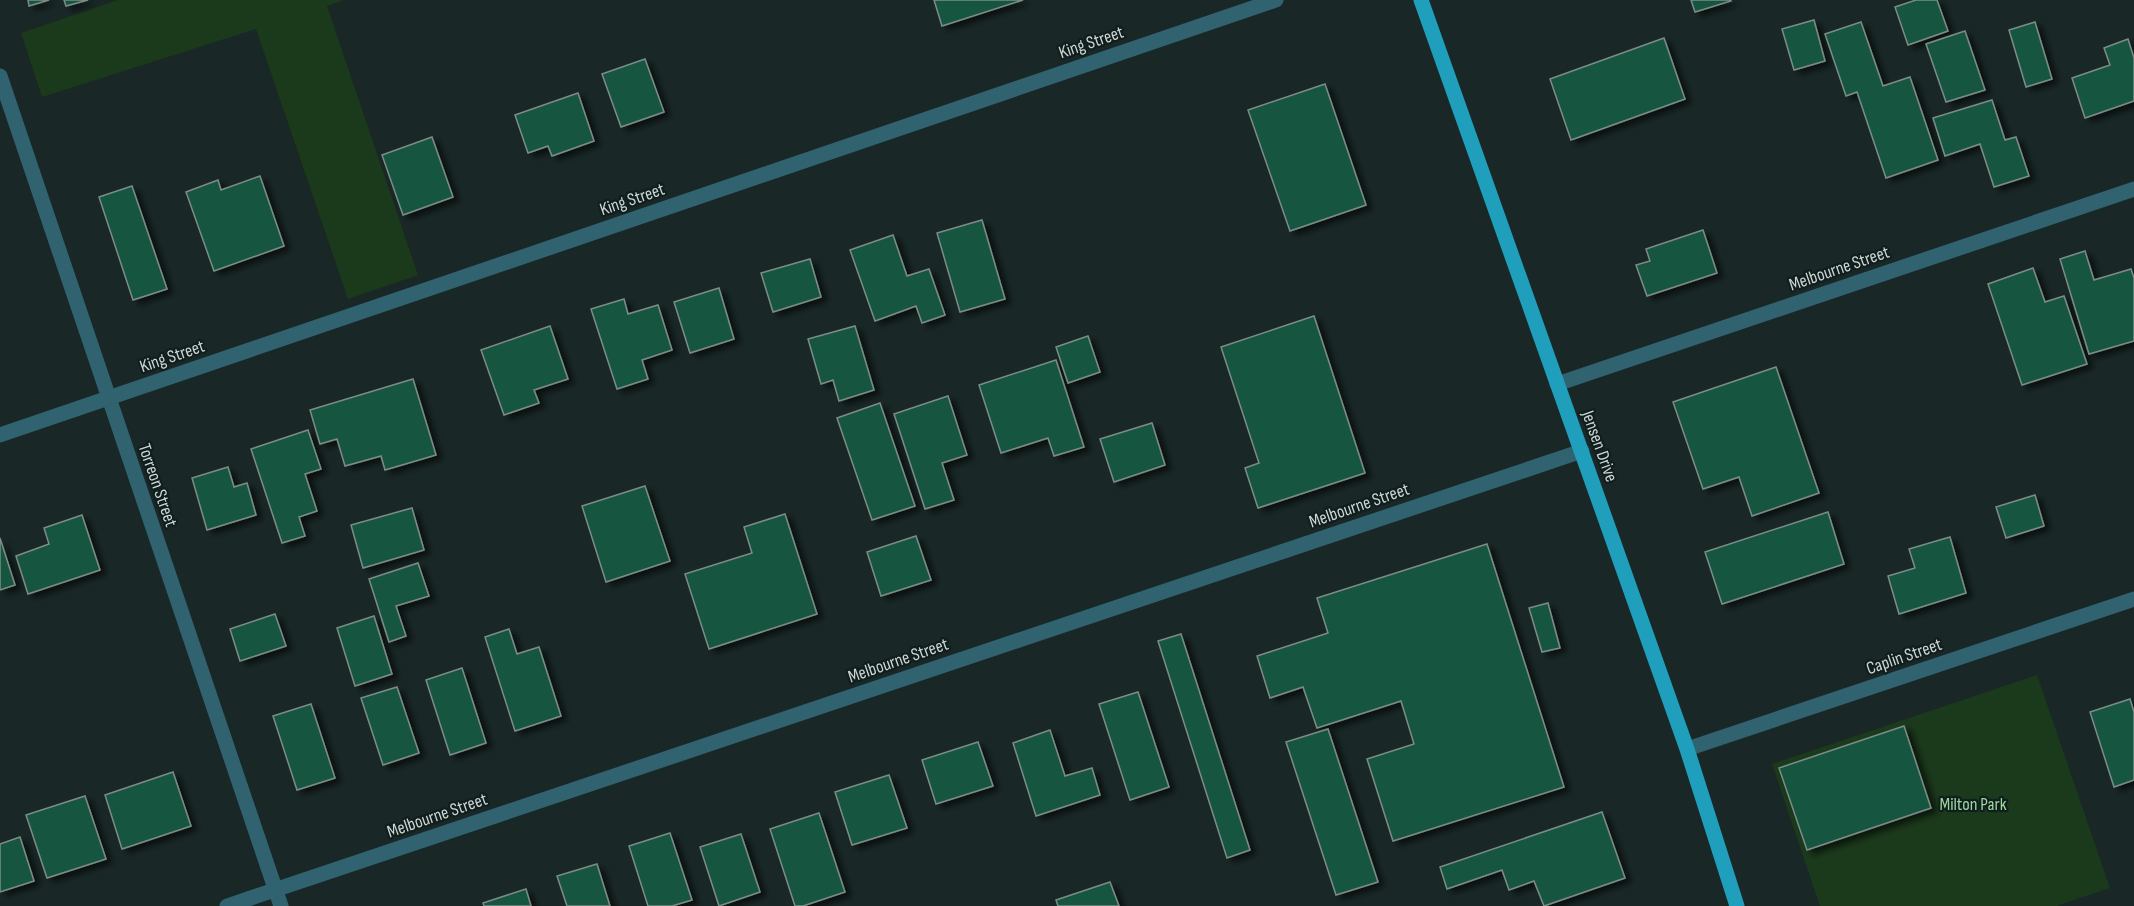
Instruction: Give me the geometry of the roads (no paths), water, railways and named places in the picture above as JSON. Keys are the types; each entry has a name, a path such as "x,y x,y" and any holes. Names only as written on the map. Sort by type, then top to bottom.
{"main road":[{"name":"Jensen Drive","path":"1421,0 1687,749 1737,906"}],"street":[{"name":"King Street","path":"0,435 1276,0"},
{"name":"Torreon Street","path":"0,76 281,906"},
{"name":"Melbourne Street","path":"1557,384 2134,189"},
{"name":"Melbourne Street","path":"227,906 1582,451"},
{"name":"Caplin Street","path":"1687,749 2134,599"}],"park label":[{"name":"Milton Park","path":"1973,804"}]}
